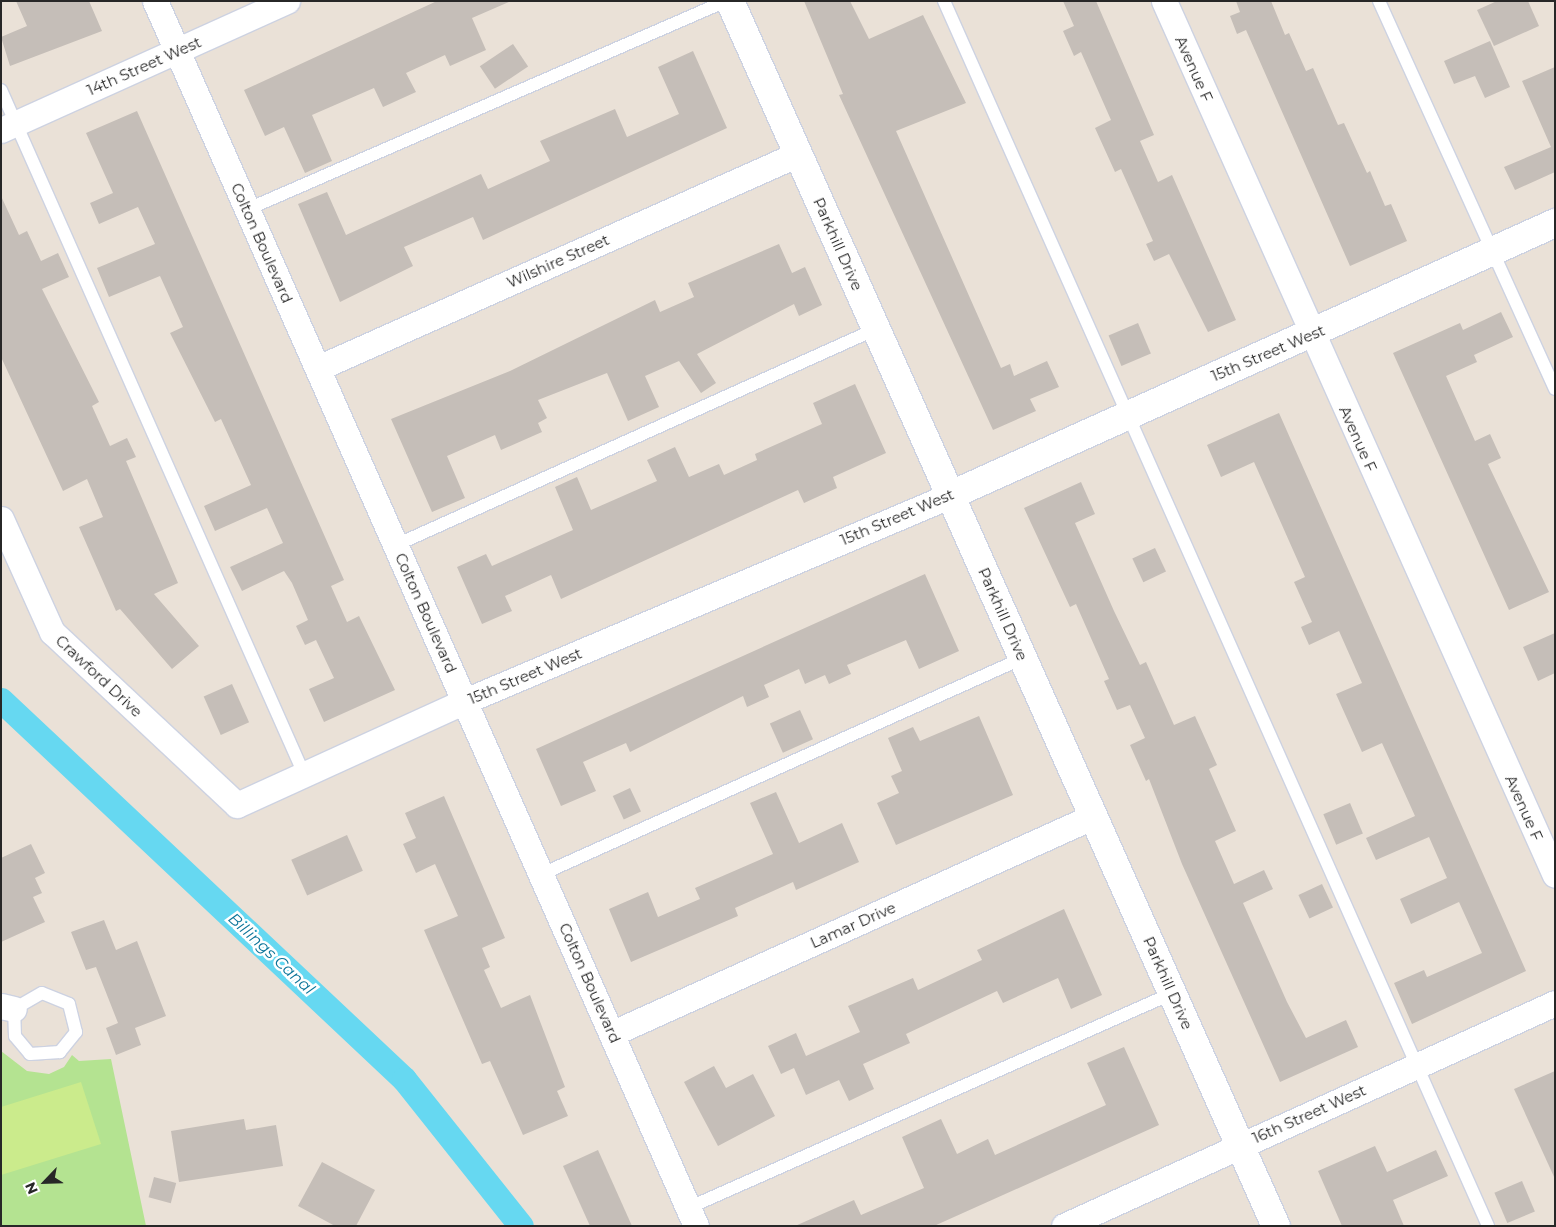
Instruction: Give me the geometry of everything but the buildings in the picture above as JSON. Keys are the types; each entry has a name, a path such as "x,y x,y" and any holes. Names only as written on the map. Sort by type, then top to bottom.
{"street":[{"name":"Colton Boulevard","path":"155,1 613,1033 692,1217"},
{"name":"14th Street West","path":"9,126 287,1"},
{"name":"Parkhill Drive","path":"730,1 1276,1226"},
{"name":"Avenue F","path":"1164,1 1311,335 1555,875"},
{"name":"Wilshire Street","path":"318,368 798,154"},
{"name":"15th Street West","path":"237,805 465,701 949,496 1126,415 1311,335 1555,223"},
{"name":"Crawford Drive","path":"1,519 52,632 237,805"},
{"name":"Lamar Drive","path":"613,1033 1094,816"},
{"name":"16th Street West","path":"1064,1226 1555,1003"}],"lane":[{"path":"248,209 726,1"},
{"path":"944,1 1126,415 1488,1226"},
{"path":"1379,1 1490,253 1555,389"},
{"path":"1,90 9,126 304,774"},
{"path":"396,545 876,329"},
{"path":"542,874 1023,658"},
{"path":"42,993 69,1004 76,1032 60,1052 30,1054 15,1036 8,1008 42,993"},
{"path":"692,1217 1172,993"}],"green space":[{"path":"1,1051 27,1071 49,1074 64,1067 72,1055 79,1061 111,1059 146,1226 1,1226"},
{"path":"81,1082 101,1144 1,1175 1,1107"}],"waterway":[{"name":"Billings Canal","path":"1,700 404,1079 521,1226"}]}
